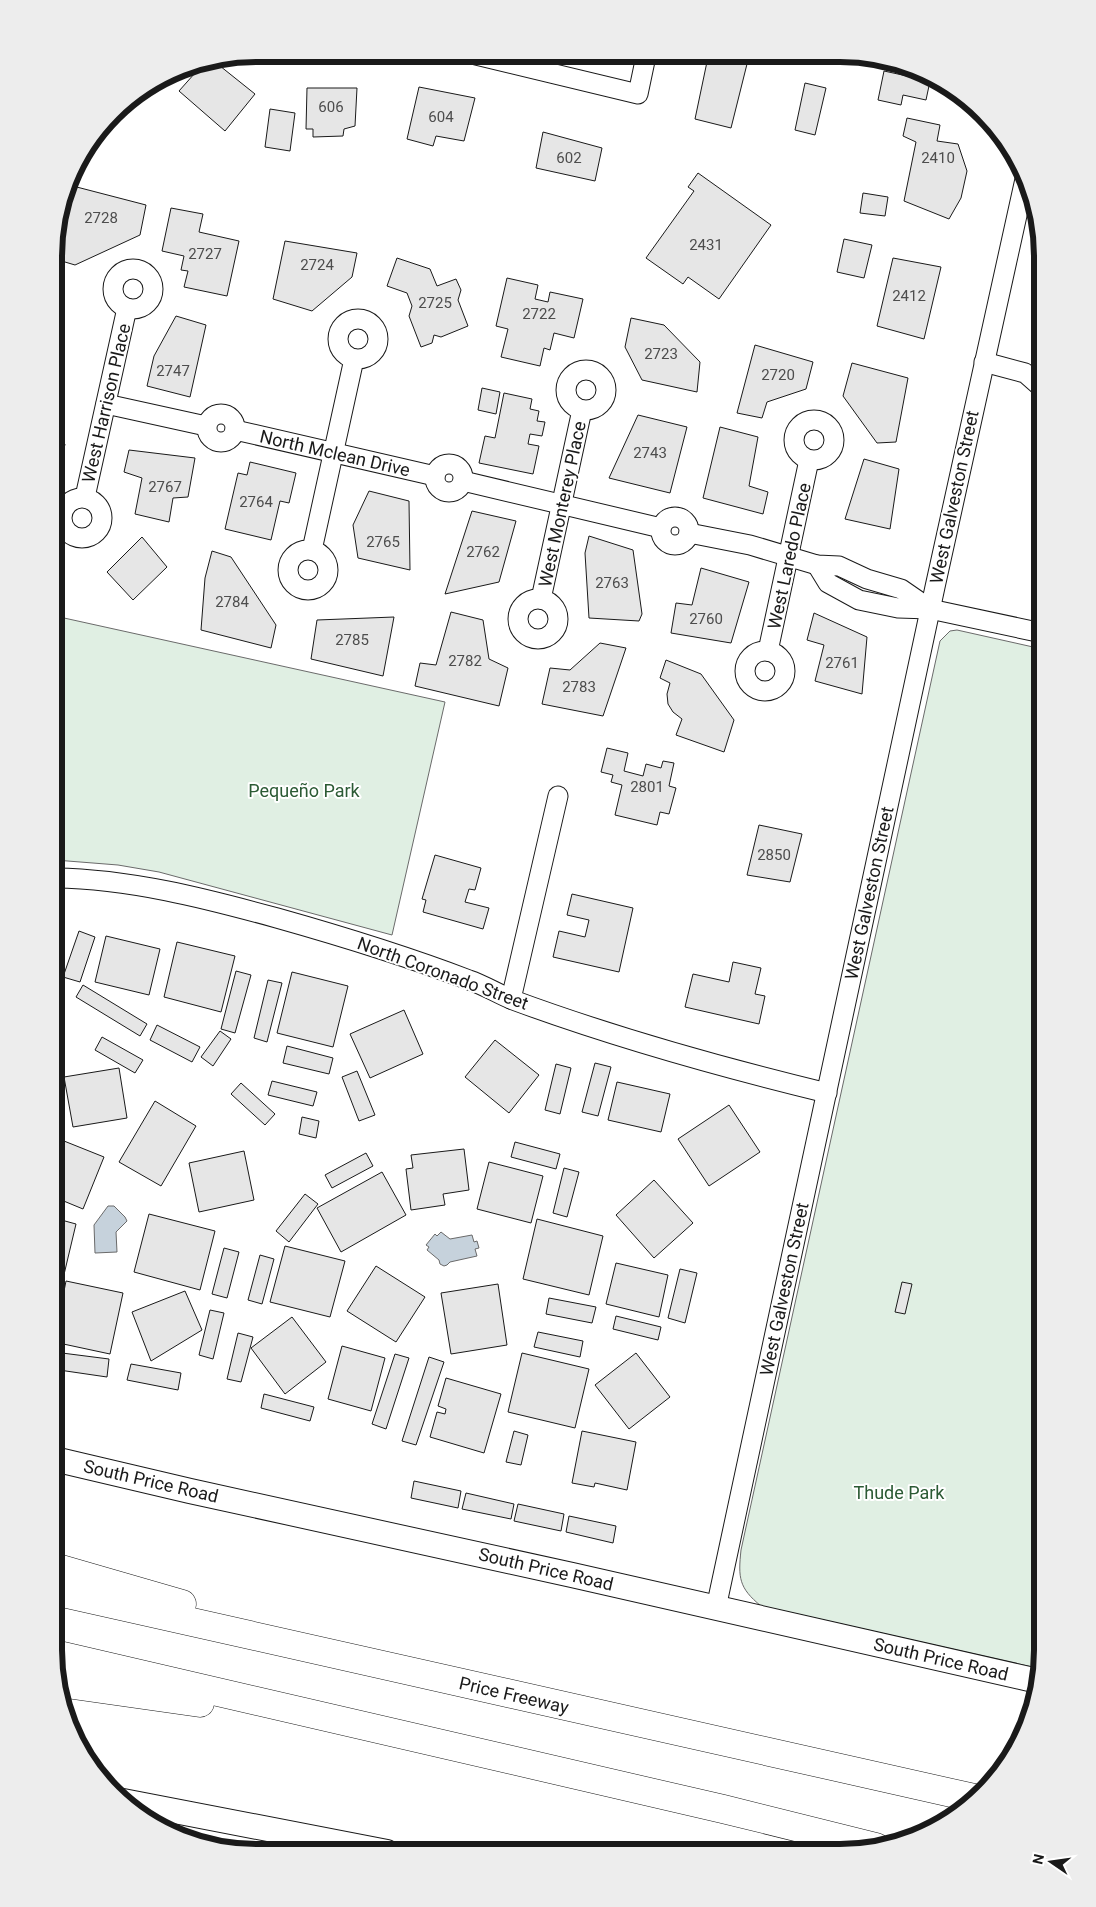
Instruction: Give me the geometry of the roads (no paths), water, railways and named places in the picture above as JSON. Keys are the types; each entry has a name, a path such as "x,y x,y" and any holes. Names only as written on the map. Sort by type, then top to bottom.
{"highway":[{"path":"62,1569 398,1669"},
{"name":"Price Freeway","path":"62,1593 967,1796"},
{"path":"62,1656 723,1809 861,1843"},
{"path":"65,1684 347,1721"}],"main road":[{"name":"South Price Road","path":"62,1461 1031,1680"},
{"path":"138,1804 346,1844"}],"street":[{"path":"505,62 638,94 645,62"},
{"name":"West Galveston Street","path":"716,1608 930,609 1022,192"},
{"name":"West Harrison Place","path":"85,497 127,308"},
{"path":"312,550 354,359"},
{"path":"984,362 1034,371"},
{"name":"North Mclean Drive","path":"106,404 206,426 208,435 212,439 221,442 230,439 235,430 435,476 439,468 452,464 459,468 463,481 661,528 666,542 675,545 684,542 689,533 750,545 817,565 839,566 867,579 901,589 930,609"},
{"name":"West Monterey Place","path":"541,599 582,410"},
{"name":"West Laredo Place","path":"768,651 790,556 809,460"},
{"path":"817,565 828,583 859,600 898,608 930,609 1034,631"},
{"path":"859,600 867,579"},
{"path":"511,999 558,796"},
{"name":"North Coronado Street","path":"62,878 112,881 242,908 374,947 471,981 511,999 648,1046 827,1092"}],"park label":[{"name":"Pequeño Park","path":"304,790"},
{"name":"Thude Park","path":"899,1492"}]}
